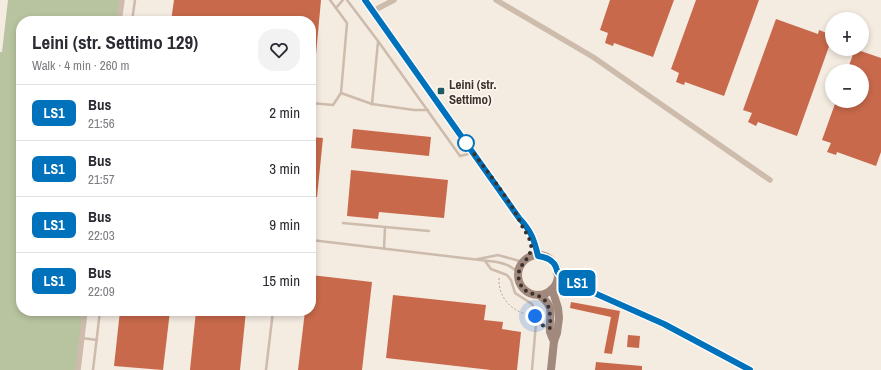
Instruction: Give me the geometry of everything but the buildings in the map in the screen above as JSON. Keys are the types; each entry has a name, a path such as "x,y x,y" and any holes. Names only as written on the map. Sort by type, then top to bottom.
{"street":[{"path":"120,16 122,0"},
{"path":"365,0 519,218 532,233 538,256"},
{"path":"373,11 394,0"},
{"path":"496,0 593,57 770,180"},
{"path":"519,218 531,244 530,253 518,273 521,286 532,294 539,295 548,292 553,288 558,278 558,273"},
{"path":"525,261 538,256 544,257 553,263 558,273 563,277 585,286 592,292"},
{"path":"553,288 566,285 592,292 664,324 750,370"},
{"path":"551,370 554,328 558,308 553,288"},
{"path":"539,295 546,300 554,328"},
{"path":"78,370 84,316"}],"lane":[{"path":"133,16 135,0"},
{"path":"316,103 333,105 341,94 348,23 330,0"},
{"path":"336,8 342,0"},
{"path":"347,0 460,156 473,153"},
{"path":"372,104 378,41"},
{"path":"341,94 372,104 414,110 428,110"},
{"path":"343,223 429,230"},
{"path":"384,249 385,227"},
{"path":"316,241 506,264 513,267 518,273"},
{"path":"476,260 498,255 525,261"},
{"path":"485,261 491,269 508,275 516,294 534,307 536,323 532,370"},
{"path":"93,370 99,316"},
{"path":"266,370 273,316"},
{"path":"536,323 554,328"},
{"path":"82,338 97,340"}],"path":[{"path":"499,277 500,290 505,300 514,309 529,315"}],"green space":[{"path":"8,0 120,0 118,16 16,16 16,316 84,316 78,370 0,370 0,52 2,52"}],"bus line":[{"name":"LS1","path":"365,0 519,218 532,233 538,256 549,259 556,267 558,273 563,277 585,286 592,292 664,324 750,370"}],"place":[{"name":"Leini (str. Settimo)","path":"441,91"}],"route":[{"path":"466,143 464,140 519,218 531,244 530,253 520,267 518,273 519,280 521,286 526,291 539,295 546,300 551,314 550,328 536,323 535,316"}]}
